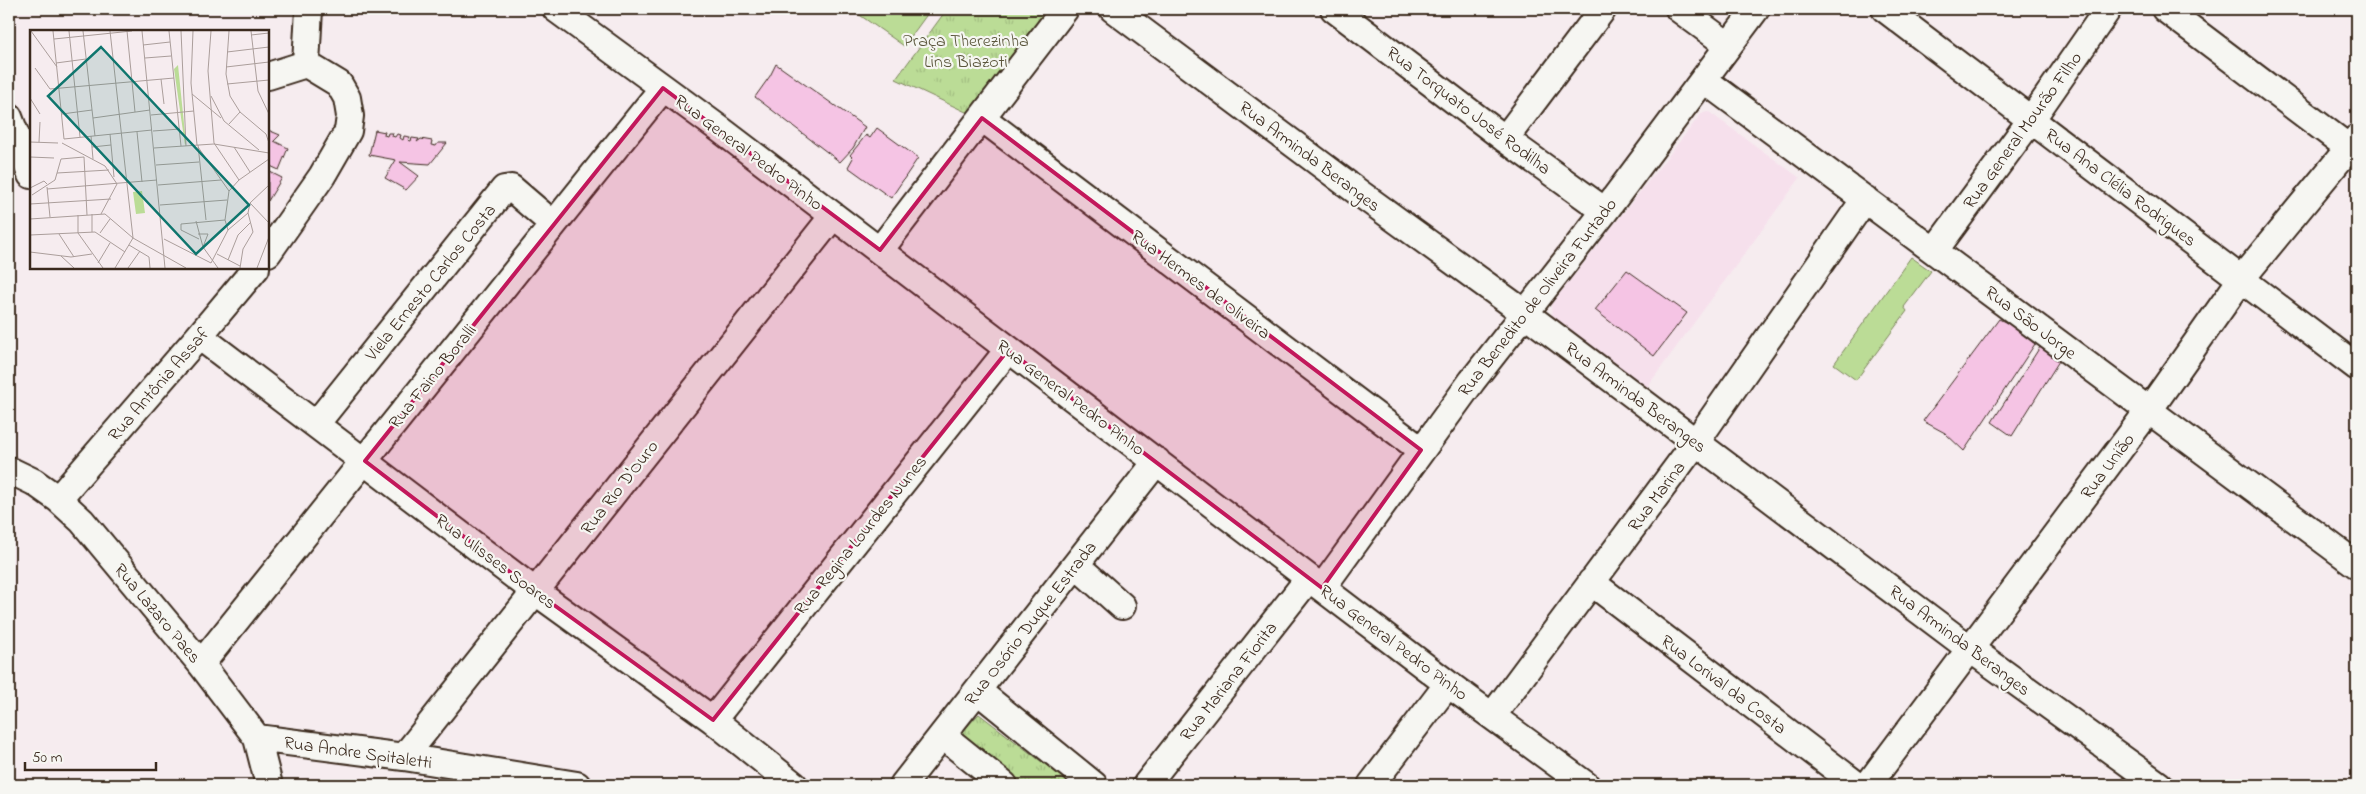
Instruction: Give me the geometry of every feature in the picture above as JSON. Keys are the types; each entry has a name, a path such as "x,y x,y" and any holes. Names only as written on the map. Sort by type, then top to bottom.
{"street":[{"path":"306,64 309,9"},
{"name":"Rua General Pedro Pinho","path":"556,9 880,250 1008,350 1157,461 1448,684 1493,715 1586,785"},
{"path":"880,250 1064,9"},
{"name":"Rua Arminda Beranges","path":"1113,9 1524,313 1969,648 2159,785"},
{"name":"Rua Torquato José Rodilha","path":"1334,9 1505,139 1605,211"},
{"path":"1505,139 1603,9"},
{"path":"1679,9 1728,45"},
{"name":"Rua Benedito de Oliveira Furtado","path":"1316,583 1605,211 1756,9"},
{"name":"Rua Ana Clélia Rodrigues","path":"1885,9 2357,366"},
{"name":"Rua General Mourão Filho","path":"1935,250 2031,120 2108,9"},
{"path":"2165,9 2354,146"},
{"path":"269,76 306,64 339,84 347,98 350,116 348,131 322,176 269,252"},
{"name":"Rua São Jorge","path":"1704,80 1935,250 2357,566"},
{"name":"Rua Faino Boralli","path":"201,664 663,88"},
{"path":"9,112 30,119"},
{"path":"9,117 30,172"},
{"name":"Rua Hermes de Oliveira","path":"982,118 1421,450"},
{"name":"Rua União","path":"1868,785 2149,410 2242,278 2354,146"},
{"name":"Viela Ernesto Carlos Costa","path":"316,424 504,189 511,188 553,224"},
{"name":"Rua Marina","path":"1493,715 1696,442 1865,199"},
{"name":"Rua Rio D'Ouro","path":"404,757 833,216"},
{"name":"Rua Antônia Assaf","path":"58,499 255,269"},
{"name":"Rua Ulisses Soares","path":"199,336 365,460 536,592 713,720 794,785"},
{"name":"Rua Regina Lourdes Nunes","path":"713,720 1008,350"},
{"name":"Rua Osório Duque Estrada","path":"903,785 1157,461"},
{"name":"Rua Lazaro Paes","path":"9,470 34,482 58,499 82,521 201,664 257,738 269,785"},
{"path":"1076,565 1122,606"},
{"name":"Rua Lorival da Costa","path":"1592,582 1857,785"},
{"name":"Rua Mariana Fiorita","path":"1146,785 1316,583"},
{"path":"1371,785 1448,684"},
{"path":"978,691 1094,785"},
{"path":"943,736 1004,785"},
{"name":"Rua Andre Spitaletti","path":"257,738 404,757 577,785"}],"highlighted area":[{"path":"663,88 880,250 982,118 1421,450 1322,588 1008,350 713,720 536,592 365,461"}],"shaded area":[{"path":"1709,112 1800,178 1647,387 1552,316 1551,305 1702,113"}],"green space":[{"path":"851,9 931,9 904,46"},
{"name":"Praça Therezinha Lins Biazoti","path":"947,9 1048,9 968,113 896,79"},
{"path":"1911,257 1931,271 1904,307 1907,311 1856,380 1834,364"},
{"path":"979,714 1072,785 1009,785 967,752 961,733"}],"building":[{"path":"776,64 865,127 853,148 840,162 755,97"},
{"path":"877,128 918,158 891,198 848,167 853,158 850,155 866,135 870,138"},
{"path":"269,130 280,135 274,141 288,148 279,170 269,165"},
{"path":"375,130 385,132 384,135 387,136 388,133 393,133 392,136 395,137 397,134 401,135 400,138 403,140 404,136 410,137 408,140 411,141 412,138 419,139 417,142 421,139 432,141 431,145 436,146 438,143 447,143 430,164 400,162 419,176 406,190 385,178 396,160 369,155"},
{"path":"269,172 282,178 269,199"},
{"path":"1627,270 1687,313 1654,356 1595,310"},
{"path":"1999,319 2017,328 2035,344 1964,451 1945,433 1923,421"},
{"path":"2040,347 2059,361 2012,436 1992,422"}]}
